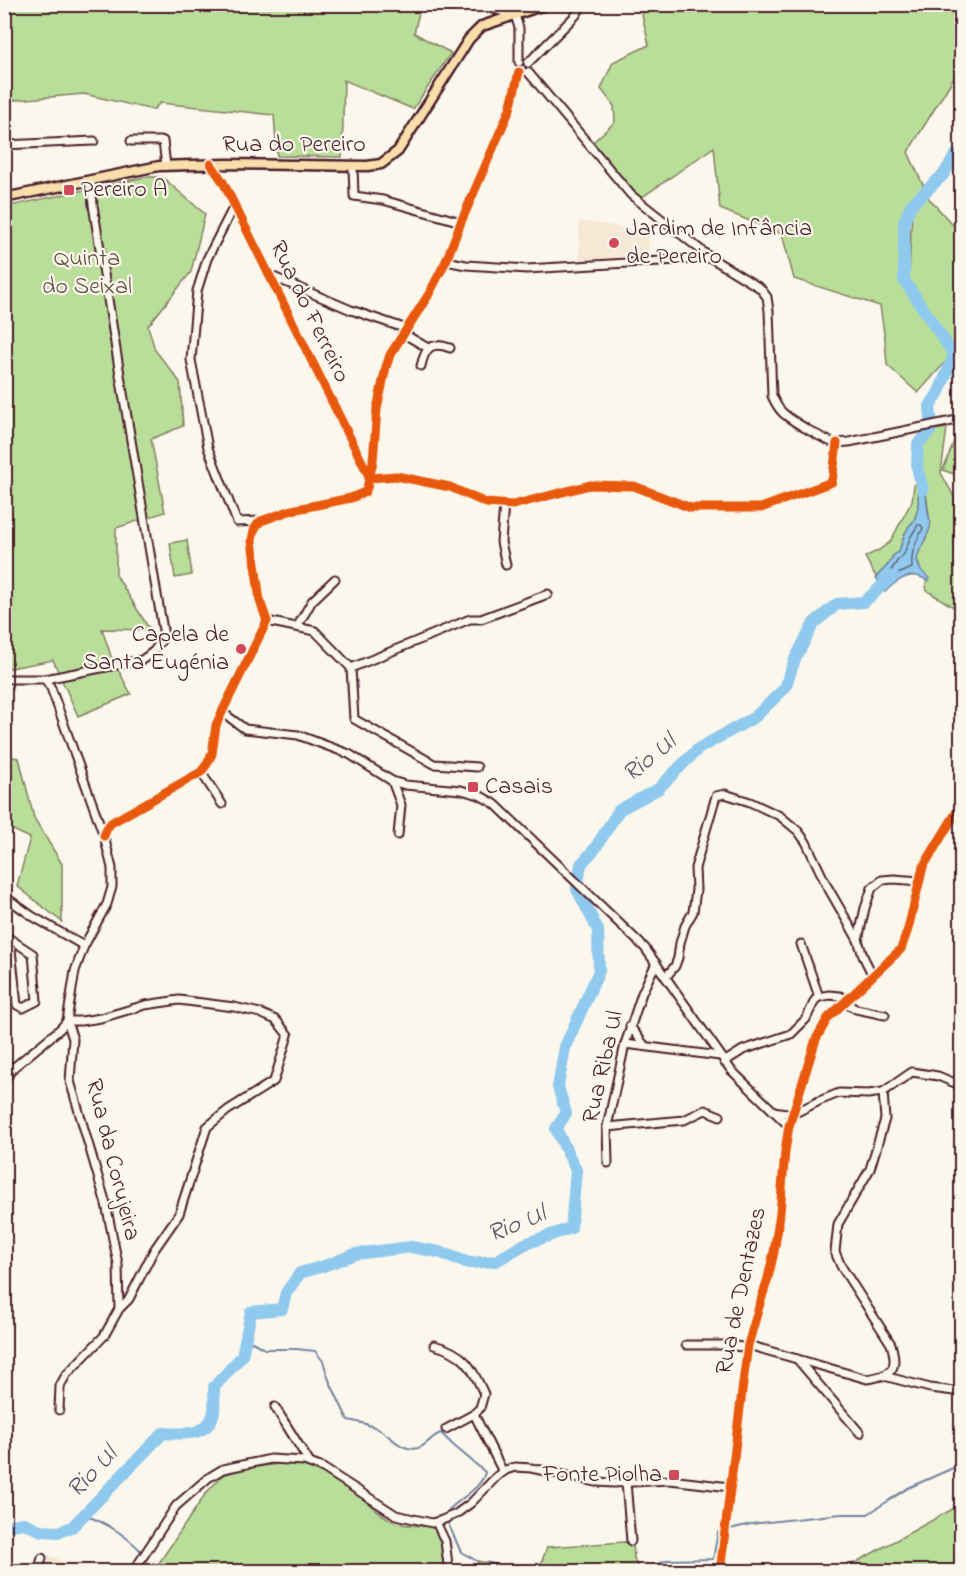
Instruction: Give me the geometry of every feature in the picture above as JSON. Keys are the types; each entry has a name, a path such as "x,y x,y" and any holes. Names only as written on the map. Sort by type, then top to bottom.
{"main road":[{"name":"Rua do Pereiro","path":"4,198 166,166 226,164 367,166 381,164 399,151 469,39 482,26 547,4"}],"street":[{"path":"234,206 207,259 197,291 191,360 208,448 237,522 261,521 292,510 360,495 367,488 373,461 382,379 390,355 429,294 446,261 510,109 519,72 517,66 519,28 515,15 475,4"},
{"path":"528,63 576,15 583,4"},
{"path":"519,62 528,63"},
{"path":"528,63 530,68 528,72"},
{"path":"519,72 525,74 528,72"},
{"path":"528,72 631,195 711,258 753,282 767,297 772,396 776,405 790,419 837,443 962,419"},
{"path":"4,145 94,141"},
{"path":"131,141 163,141 166,166"},
{"name":"Rua do Ferreiro","path":"211,164 223,182 370,478"},
{"path":"223,182 226,164"},
{"path":"353,166 354,196 383,200 461,222"},
{"path":"4,679 45,679 142,660 154,651 164,636 121,381 91,180"},
{"path":"446,261 466,265 527,269 711,258"},
{"path":"269,275 405,331 428,348"},
{"path":"421,366 424,352 428,348 440,344 450,348"},
{"path":"370,478 396,476 450,487 486,502 513,505 590,485 634,486 691,508 760,508 832,482 837,443"},
{"path":"504,504 501,542 506,565"},
{"path":"104,836 107,828 115,821 201,772 212,754 216,725 267,621 260,601 252,541 254,529 261,521"},
{"path":"297,627 312,600 336,579"},
{"path":"351,668 470,619 480,619 548,594"},
{"path":"267,621 315,631 351,668 354,719 434,764 477,767"},
{"name":"Rua da Corujeira","path":"45,679 55,699 104,836 112,868 112,887 107,904 84,946 75,971 67,1021 73,1039 70,1081 106,1204 118,1264 119,1309"},
{"path":"222,712 245,729 298,735 349,754 392,781 405,785 461,790 479,795 495,804 645,948 722,1059 789,1126"},
{"path":"201,772 222,804"},
{"path":"392,781 401,805 398,835"},
{"path":"649,981 665,976 675,966 685,926 693,912 696,890 695,868 716,796 725,794 750,802 780,816 798,831 858,940 873,976"},
{"name":"Rua de Dentazes","path":"720,1572 748,1346 774,1252 789,1126 816,1039 828,1018 901,949 923,867 962,803"},
{"path":"858,940 872,888 882,880 920,881"},
{"path":"4,896 32,916 84,946"},
{"path":"4,936 33,954 37,1001 23,1008 17,1005 11,949 4,936"},
{"path":"801,944 819,997"},
{"path":"4,964 13,963"},
{"name":"Rua Riba Ul","path":"608,1164 608,1127 625,1044 642,993 656,963"},
{"path":"625,1044 722,1059 790,1034 806,1018 815,1000 829,995 840,996 856,1009 885,1015"},
{"path":"4,1081 13,1068 67,1021 101,1018 145,1005 179,1000 234,1007 260,1013 276,1020 288,1035 274,1081 228,1110 207,1127 179,1214 154,1250 129,1299 119,1309 104,1336 66,1375 60,1386 59,1410"},
{"path":"630,1026 645,1046"},
{"path":"4,1062 13,1068"},
{"path":"773,1111 793,1114 839,1093 883,1092 912,1072 938,1076 962,1086"},
{"path":"883,1092 885,1119 870,1170 838,1224 836,1252 841,1266 891,1344 895,1357 893,1368 884,1376"},
{"path":"608,1127 684,1120 705,1110 720,1116"},
{"path":"434,1345 449,1349 468,1363 484,1394 480,1408 474,1414 446,1429"},
{"path":"686,1345 748,1346 867,1379 884,1376 930,1388 962,1392"},
{"path":"797,1359 860,1433"},
{"path":"275,1407 310,1463"},
{"path":"474,1414 503,1472"},
{"path":"133,1572 176,1506 208,1478 223,1469 271,1459 304,1461 323,1468 396,1515 432,1523 456,1514 471,1503 497,1476 515,1467 525,1467 596,1482 670,1480 730,1487"},
{"path":"626,1482 631,1541"},
{"path":"436,1522 446,1541 449,1572"},
{"path":"38,1572 42,1558"}],"shaded area":[{"name":"Jardim de Infância de Pereiro","path":"647,220 649,257 579,261 579,221 633,229"},
{"path":"48,1555 58,1559 77,1571 44,1571"}],"green space":[{"path":"5,4 421,5 414,33 451,53 413,109 344,80 342,157 277,156 274,115 160,103 153,110 84,94 5,101"},
{"path":"950,4 952,14 961,17 961,66 908,152 924,187 908,203 901,220 900,280 950,357 918,393 887,365 880,306 794,279 782,234 720,209 714,147 641,198 593,142 615,122 614,106 601,89 613,62 649,45 642,15 645,5"},
{"name":"Quinta do Seixal","path":"145,177 162,177 205,214 191,272 148,326 155,350 180,382 183,426 151,439 165,512 116,528 116,575 150,630 102,629 111,656 131,694 78,716 53,660 5,669 5,207"},
{"path":"925,194 961,234 961,333 956,353 909,279 912,208"},
{"path":"947,428 941,473 957,502 954,531 961,583 958,610 926,590 926,581 917,559 930,522 925,485 919,476 918,508 899,551 876,577 865,557 890,542 912,501 914,486 919,475 918,444 931,430"},
{"path":"958,431 961,432 961,477 943,470"},
{"path":"187,540 192,575 175,578 170,543"},
{"path":"4,756 19,758 34,818 62,864 62,922 17,886 30,838 5,826"},
{"path":"286,1463 328,1474 356,1492 382,1515 395,1522 437,1529 440,1535 445,1571 153,1572 206,1493 220,1478 242,1469"},
{"path":"961,1503 961,1571 840,1571 960,1505"},
{"path":"633,1543 634,1558 639,1571 538,1572 547,1547"},
{"path":"477,1561 527,1571 482,1571"}],"water":[{"path":"919,475 926,492 931,524 917,559 918,565 929,581 915,576 905,577 885,592 876,577 899,551 909,526 914,521 918,508"}],"waterway":[{"name":"Rio Ul","path":"931,419 930,406 939,392 954,355 904,280 904,222 911,205 943,175 956,155 962,155"},
{"path":"923,490 917,467 918,444 931,430"},
{"name":"Rio Ul","path":"4,1526 24,1523 42,1531 59,1532 72,1527 163,1433 195,1432 207,1426 214,1411 214,1387 242,1356 251,1312 282,1309 286,1293 300,1273 355,1254 411,1247 439,1252 469,1263 496,1261 525,1244 571,1228 576,1170 556,1129 566,1113 558,1087 565,1047 599,971 598,930 577,889 581,864 594,850 619,810 658,789 698,749 755,717 785,688 795,659 814,623 837,604 864,602 893,576"},
{"path":"244,1345 252,1342 265,1349 315,1351 323,1361 329,1380 348,1420 376,1428 402,1446 418,1448 441,1433 485,1472 479,1484 446,1513"},
{"path":"730,1529 751,1524 841,1514 868,1514 908,1488 962,1464"},
{"path":"84,1515 116,1530 143,1553"},
{"path":"448,1523 461,1552 477,1561 481,1572"},
{"path":"639,1571 668,1560 713,1559 718,1532"},
{"path":"486,1562 527,1572"},
{"path":"153,1563 160,1572"}],"cycle path":[{"path":"104,836 111,823 201,772 212,754 216,725 267,621 260,601 252,541 257,526 261,521 292,510 351,498 365,492 373,461 377,409 390,355 429,294 446,261 510,109 519,72"},
{"path":"211,164 223,182 370,478 396,476 450,487 486,503 513,505 590,485 634,486 691,508 761,508 832,482 837,443"},
{"path":"720,1572 748,1345 774,1252 789,1126 816,1039 828,1018 901,949 923,867 962,803"}],"place":[{"name":"Pereiro A","path":"69,190"},
{"name":"Jardim de Infância de Pereiro","path":"614,243"},
{"name":"Capela de Santa Eugénia","path":"241,649"},
{"name":"Casais","path":"473,787"},
{"name":"Fonte Piolha","path":"674,1475"}]}
